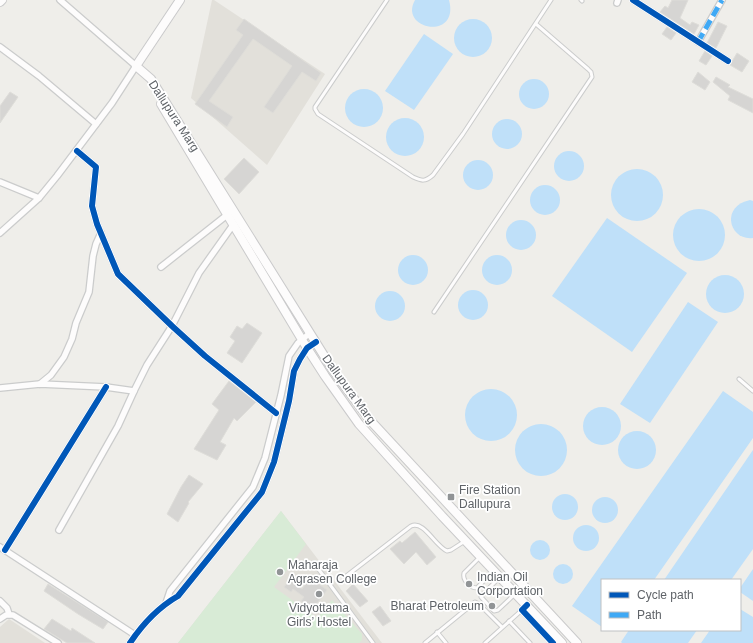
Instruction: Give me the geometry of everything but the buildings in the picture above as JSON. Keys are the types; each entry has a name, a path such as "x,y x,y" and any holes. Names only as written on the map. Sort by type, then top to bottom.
{"main road":[{"path":"144,74 136,66 177,1"},
{"name":"Dallupura Marg","path":"144,74 146,82 307,348 359,424 515,594 524,607 562,643"},
{"name":"Dallupura Marg","path":"144,74 151,79 333,370 369,419 577,643"}],"street":[{"path":"0,233 39,198 77,151 136,66 60,0"},
{"path":"633,0 728,61"},
{"path":"698,42 722,0"},
{"path":"0,46 39,76 96,124"},
{"path":"77,151 96,167 92,206 97,224 118,274 205,356 276,413"},
{"path":"0,182 39,198"},
{"path":"161,266 227,215"},
{"path":"59,530 118,426 147,365 172,326 199,273 233,225"},
{"path":"40,384 51,375 64,357 72,339 76,323 89,292 93,256 101,233"},
{"path":"166,603 170,591 252,487 265,458 289,356 294,347 310,333"},
{"path":"130,643 135,635 166,603 178,596 262,492 274,462 290,401 294,371 307,348 316,342"},
{"path":"0,388 40,384 106,387 134,391"},
{"path":"106,387 2,548 135,635"},
{"path":"0,601 7,608 9,614"},
{"path":"524,607 553,643"},
{"path":"0,619 9,614 13,615 58,643"}],"lane":[{"path":"387,0 315,109 316,112 324,118 413,177 422,181 427,180 433,175 463,134 551,0"},
{"path":"434,312 592,77 591,72 588,69 536,24"},
{"path":"739,379 753,391"},
{"path":"345,577 415,524 422,528 438,545 448,551 465,541"},
{"path":"480,557 464,573 464,580 474,588 477,588 493,571"},
{"path":"314,564 373,643"},
{"path":"499,578 481,597 494,611 498,610 515,594"},
{"path":"424,643 475,602 502,627"},
{"path":"485,643 524,607"},
{"path":"509,621 530,643"},
{"path":"437,632 446,643"},
{"path":"365,643 369,638"}],"shaded area":[{"path":"212,0 325,74 267,165 191,98"},
{"name":"Maharaja Agrasen College","path":"281,511 382,643 178,643"},
{"path":"9,619 45,643 0,643 0,627"}],"green space":[{"name":"Maharaja Agrasen College","path":"281,511 306,544 274,587 317,618 332,600 362,634 362,640 359,643 178,643"}],"water":[{"path":"415,0 449,0 450,13 446,22 439,26 430,27 421,24 415,18 412,10"},
{"path":"469,19 477,19 484,22 489,27 492,38 489,49 484,54 477,57 469,57 462,54 457,49 454,42 454,34 457,27 462,22"},
{"path":"424,34 453,54 414,110 385,91"},
{"path":"534,79 545,83 549,94 545,105 534,109 523,105 519,94 523,83"},
{"path":"360,89 368,89 375,92 380,97 383,108 380,119 375,124 368,127 360,127 353,124 348,119 345,112 345,104 348,97 353,92"},
{"path":"401,118 409,118 416,121 421,126 424,137 421,148 416,153 409,156 401,156 394,153 389,148 386,141 386,133 389,126 394,121"},
{"path":"507,119 518,123 522,134 518,145 507,149 496,145 492,134 496,123"},
{"path":"569,151 580,155 584,166 580,177 569,181 558,177 554,166 558,155"},
{"path":"478,160 489,164 493,175 489,186 478,190 467,186 463,175 467,164"},
{"path":"637,169 651,173 659,181 663,195 659,209 651,217 637,221 623,217 615,209 611,195 615,181 623,173"},
{"path":"545,185 556,189 560,200 556,211 545,215 534,211 530,200 534,189"},
{"path":"750,200 753,201 753,238 738,234 731,222 731,215 734,209 741,203"},
{"path":"699,209 713,213 721,221 725,235 721,249 713,257 699,261 685,257 677,249 673,235 677,221 685,213"},
{"path":"607,218 687,273 632,352 552,296"},
{"path":"521,220 532,224 536,235 532,246 521,250 510,246 506,235 510,224"},
{"path":"413,255 424,259 428,270 424,281 413,285 402,281 398,270 402,259"},
{"path":"497,255 508,259 512,270 508,281 497,285 486,281 482,270 486,259"},
{"path":"721,275 729,275 736,278 741,283 744,294 741,305 736,310 729,313 721,313 714,310 709,305 706,298 706,290 709,283 714,278"},
{"path":"473,290 484,294 488,305 484,316 473,320 462,316 458,305 462,294"},
{"path":"390,291 401,295 405,306 401,317 390,321 379,317 375,306 379,295"},
{"path":"688,302 718,322 650,423 620,404"},
{"path":"491,389 505,393 513,401 517,415 513,429 505,437 491,441 477,437 469,429 465,415 469,401 477,393"},
{"path":"723,391 753,412 753,438 655,579 601,579 601,626 572,606"},
{"path":"598,407 606,407 613,410 618,415 621,426 618,437 613,442 606,445 598,445 591,442 586,437 583,430 583,422 586,415 591,410"},
{"path":"541,424 555,428 563,436 567,450 563,464 555,472 541,476 527,472 519,464 515,450 519,436 527,428"},
{"path":"633,431 641,431 648,434 653,439 656,450 653,461 648,466 641,469 633,469 626,466 621,461 618,454 618,446 621,439 626,434"},
{"path":"753,450 753,549 732,579 665,579"},
{"path":"565,494 574,498 578,507 574,516 565,520 556,516 552,507 556,498"},
{"path":"605,497 614,501 618,510 614,519 605,523 596,519 592,510 596,501"},
{"path":"586,525 595,529 599,538 595,547 586,551 577,547 573,538 577,529"},
{"path":"540,540 547,543 550,550 547,557 540,560 533,557 530,550 533,543"},
{"path":"563,564 570,567 573,574 570,581 563,584 556,581 553,574 556,567"},
{"path":"753,569 753,601 741,593 741,587"},
{"path":"741,610 753,617 753,643 701,643 709,631 741,631"},
{"path":"628,631 696,631 688,643 621,642"}],"marked path":[{"path":"698,42 722,0"}],"cycle path":[{"path":"633,0 728,61"},
{"path":"77,151 96,167 92,206 97,224 118,274 205,356 276,413"},
{"path":"130,643 151,617 164,605 178,596 262,492 274,462 289,401 294,371 307,348 316,342"},
{"path":"5,550 106,387"},
{"path":"527,605 522,610 553,643"}],"place":[{"name":"Fire Station Dallupura","path":"451,497"},
{"name":"Maharaja Agrasen College","path":"280,572"},
{"name":"Indian Oil Corportation","path":"469,584"},
{"name":"Vidyottama Girls’ Hostel","path":"319,594"},
{"name":"Bharat Petroleum","path":"492,606"}]}
